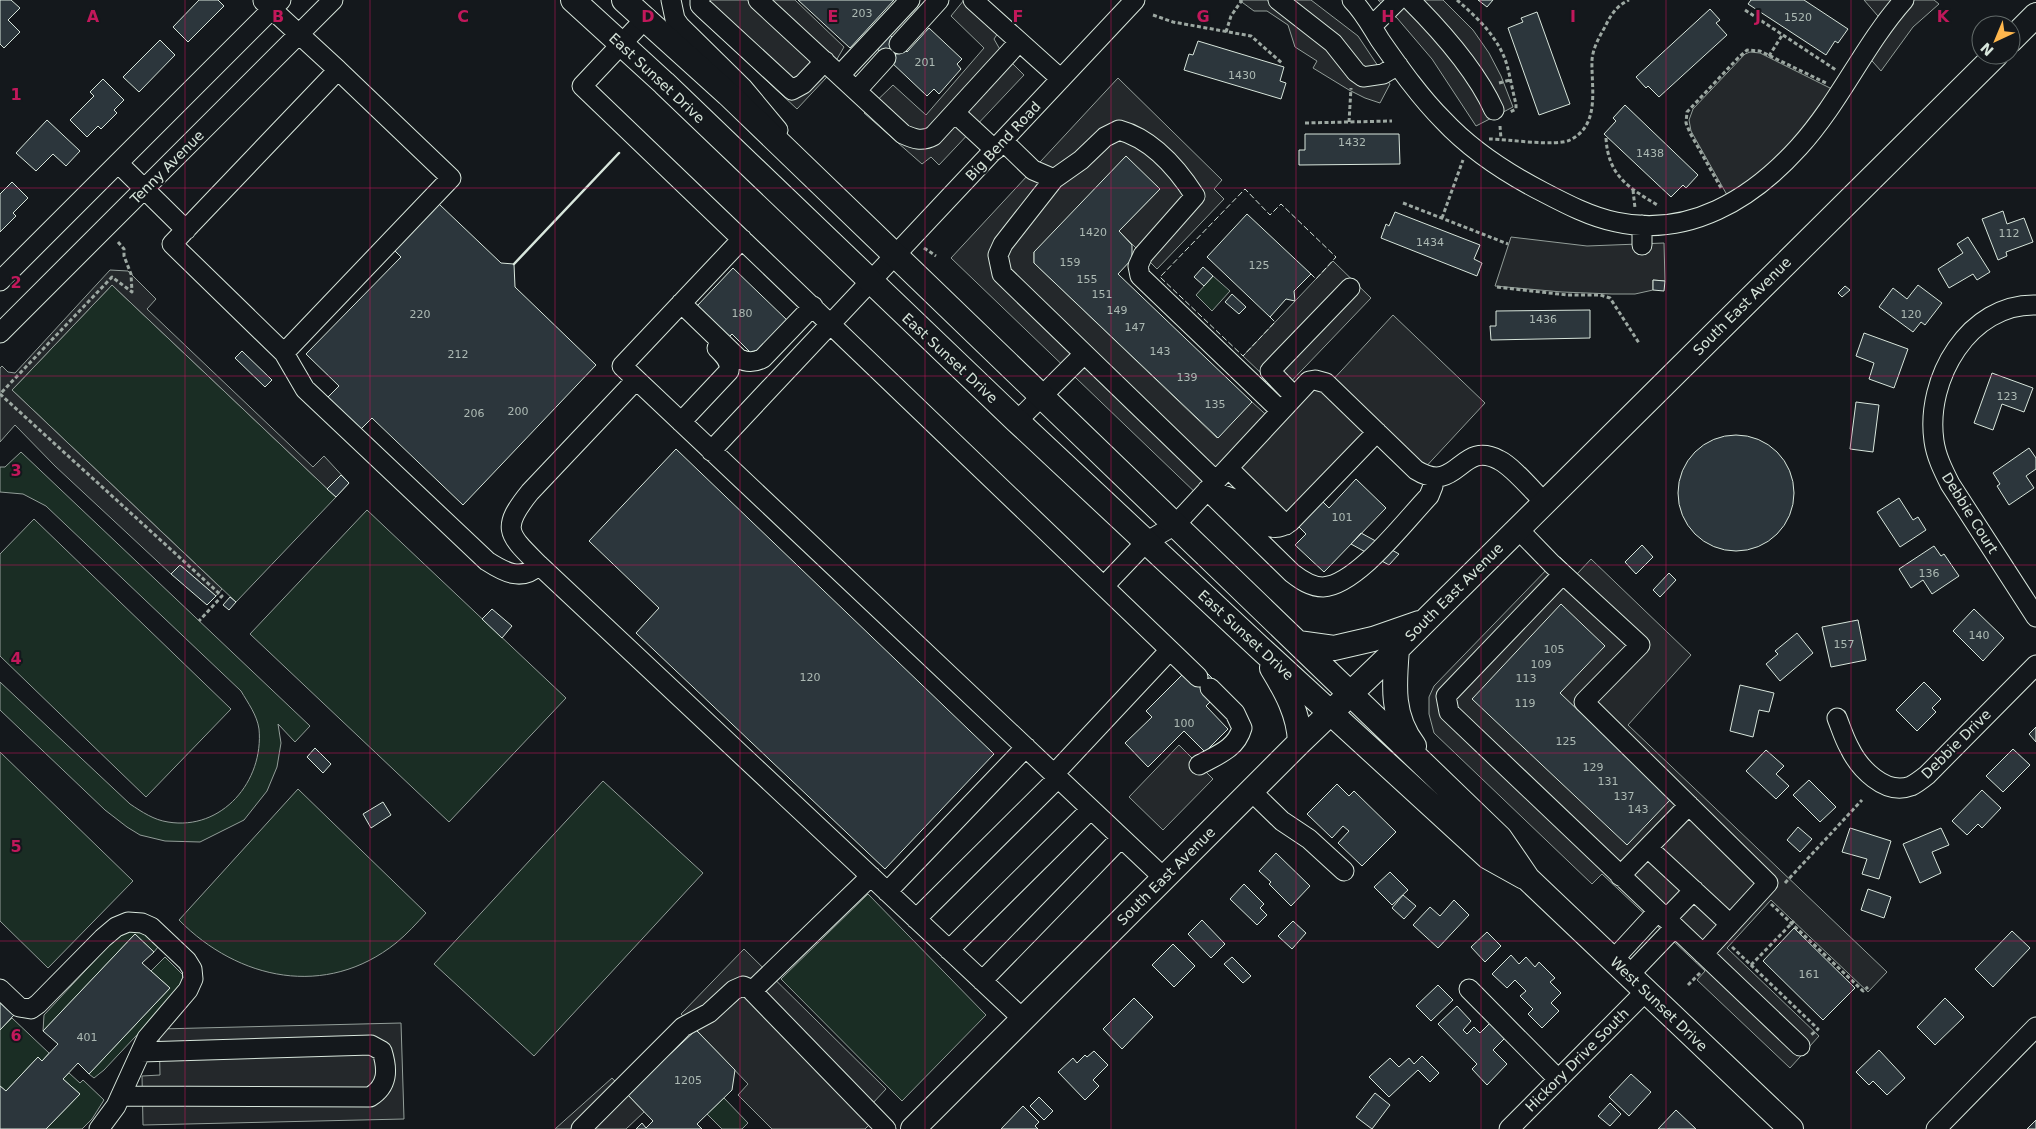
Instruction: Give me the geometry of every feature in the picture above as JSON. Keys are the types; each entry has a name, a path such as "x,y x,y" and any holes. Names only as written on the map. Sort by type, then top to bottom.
{"main road":[{"name":"East Sunset Drive","path":"573,0 622,44 1017,421 1330,712"},
{"path":"624,0 814,177 1350,694"},
{"path":"2021,30 2036,15"},
{"name":"South East Avenue","path":"913,1129 1330,712 1397,649 1986,65"},
{"path":"1298,643 1334,648 1373,639 1425,620"},
{"path":"1261,649 1286,690 1300,726 1300,742"},
{"path":"1397,649 1394,689 1397,714 1406,736 1442,783"},
{"name":"West Sunset Drive","path":"1350,694 1500,838 1528,879 1791,1129"},
{"name":"West Sunset Drive","path":"1330,712 1488,857 1528,879"}],"street":[{"name":"Tenny Avenue","path":"0,333 333,0"},
{"path":"671,0 675,19 680,26 751,96 814,177"},
{"path":"700,0 700,5 704,9 792,90 802,84 825,61"},
{"path":"758,0 903,134 918,140 927,140 933,136 1019,42"},
{"path":"840,75 910,0"},
{"path":"899,44 939,0"},
{"path":"973,0 1061,79"},
{"name":"Big Bend Road","path":"711,450 1135,0"},
{"path":"1278,0 1334,43 1356,72 1363,77 1384,74 1398,65"},
{"path":"1352,0 1398,65 1443,121 1469,145 1517,179 1570,207 1616,222 1639,219 1674,224 1694,220 1724,207 1775,171 1800,146 1844,85 1879,31 1904,0"},
{"path":"1372,26 1398,0"},
{"path":"1410,0 1440,29 1485,92 1494,110"},
{"path":"0,280 118,163 272,3 299,34 451,178 284,353"},
{"path":"645,19 582,86 1235,713 1242,728 1236,740 1226,752 1199,765"},
{"path":"857,90 886,58"},
{"path":"338,70 172,244 284,353 305,389 487,562 513,575 533,571 539,565"},
{"path":"955,113 1033,170 1054,179"},
{"path":"1281,411 1140,276 1138,266 1142,255 1195,196 1177,172 1154,148 1133,134 1119,130 1105,137 1081,160 1054,179 1003,244 998,255 999,264 1002,274 1009,283 1217,480 1292,573 1303,581 1320,587 1339,582 1365,564 1429,496 1432,492 1433,478"},
{"path":"118,163 186,230"},
{"path":"1639,219 1642,245"},
{"path":"742,238 622,366 1164,878"},
{"path":"1294,396 1270,371 1350,288"},
{"name":"Debbie Court","path":"2036,305 2012,306 1982,323 1963,341 1950,358 1940,379 1933,416 1934,441 1940,462 1950,484 2036,617"},
{"path":"679,306 738,358 748,362 758,361 763,358 813,306"},
{"path":"679,306 722,353 730,366 726,376 681,422"},
{"path":"1017,421 1043,398 1084,354"},
{"path":"636,380 530,492 512,519 513,537 539,565 1023,1019"},
{"path":"1104,586 1146,542 1175,526 1309,381 1315,380 1326,383 1416,470 1433,478 1447,476 1474,456 1490,456 1504,462 1544,502"},
{"path":"1217,480 1218,492 1235,499 1268,526 1278,527 1286,525 1377,432"},
{"path":"1217,480 1286,525"},
{"path":"1517,528 1563,574 1640,644 1584,702 1768,883 1703,954"},
{"path":"1563,574 1446,696 1448,712 1800,1046"},
{"path":"916,919 1056,776 1170,650"},
{"name":"Debbie Drive","path":"1837,718 1849,748 1860,765 1871,777 1888,785 1909,786 1927,775 2036,665"},
{"path":"887,892 1026,747"},
{"path":"1251,791 1282,821 1309,839 1344,871"},
{"path":"1620,876 1689,804"},
{"path":"949,950 1091,809"},
{"path":"982,981 1122,838"},
{"path":"1648,848 1730,924"},
{"path":"752,991 871,876"},
{"name":"Hickory Drive South","path":"1509,1129 1558,1079 1666,919 1694,890"},
{"path":"0,989 19,1007 30,1009 38,1004 116,927 128,922 142,923 151,928 187,961 192,969 193,979 182,999 154,1027 116,1106 99,1129"},
{"path":"580,1129 682,1027 715,1009 738,987 743,986 752,991 886,1129"},
{"path":"1469,989 1558,1079"},
{"path":"1936,1129 2036,1027"},
{"path":"121,1096 370,1097 380,1091 385,1081 385,1060 382,1050 371,1046 141,1052"}],"path":[{"path":"1226,32 1231,16 1242,0"},
{"path":"1457,0 1488,29 1501,50 1508,68 1516,109"},
{"path":"1442,218 1469,145 1477,139 1554,142 1569,140 1586,125 1592,111 1594,95 1592,60 1596,44 1610,16 1618,6 1627,0"},
{"path":"1745,10 1782,34 1844,85"},
{"path":"1153,15 1173,22 1251,36 1283,64"},
{"path":"1769,56 1782,34"},
{"path":"1722,191 1690,133 1686,123 1687,112 1747,50 1760,51 1844,85"},
{"path":"1349,122 1349,92 1356,72"},
{"path":"1305,123 1392,121"},
{"path":"1606,138 1608,158 1620,179 1633,190 1659,206"},
{"path":"1633,190 1639,219"},
{"path":"1403,203 1508,244"},
{"path":"118,242 124,249 124,256 131,274 132,292 112,276 0,394 222,596 199,621"},
{"path":"1497,287 1610,298 1639,343"},
{"path":"1768,901 1793,922 1863,991 1868,987"},
{"path":"1751,966 1793,922"},
{"path":"1728,943 1818,1029 1800,1046"}],"green space":[{"path":"1213,276 1230,291 1212,311 1196,295"},
{"path":"112,285 336,497 236,602 12,390"},
{"path":"21,452 310,726 295,742 278,724 281,743 277,767 267,791 244,820 200,842 165,841 140,835 105,810 0,710 0,682 130,804 153,818 168,822 188,823 206,819 222,810 236,798 247,784 259,748 258,724 252,709 241,691 46,506 23,494 0,492 0,467 5,467"},
{"path":"367,510 566,698 449,822 250,634"},
{"path":"34,519 231,709 146,797 0,656 0,554"},
{"path":"0,752 133,881 48,968 0,921"},
{"path":"603,781 703,873 534,1056 434,964"},
{"path":"298,789 426,913 396,943 369,961 341,971 312,976 283,975 255,968 228,957 202,941 179,920"},
{"path":"868,894 986,1015 902,1101 781,979"},
{"path":"128,931 141,931 158,947 154,952 135,934 43,1031 44,1015 112,942"},
{"path":"165,957 183,975 181,988 104,1070 94,1078 89,1074 170,988 151,971"},
{"path":"12,1018 49,1053 42,1061 38,1057 6,1091 0,1086 0,1030"},
{"path":"69,1073 80,1083 83,1080 104,1100 92,1119 82,1129 46,1129 80,1094 63,1079"},
{"path":"724,1098 748,1123 742,1129 722,1129 707,1114"}],"shaded area":[{"path":"691,0 795,0 844,47 826,78 797,109 692,11"},
{"path":"964,0 973,0 1002,27 994,39 1002,53 1024,75 939,165 931,157 922,164 864,113 893,85 926,115 984,48 951,16"},
{"path":"1239,0 1311,0 1358,36 1390,84 1380,103 1349,90 1313,68 1317,61 1295,47 1288,25 1267,11 1254,11"},
{"path":"1378,0 1443,0 1473,30 1489,53 1501,76 1513,107 1476,126 1432,59 1397,18"},
{"path":"1864,0 1934,0 1939,4 1913,27 1881,71 1865,53 1884,23"},
{"path":"1750,52 1760,53 1838,92 1827,109 1731,202 1691,131 1689,120 1693,109 1745,54"},
{"path":"1118,78 1222,180 1214,189 1224,199 1157,269 1119,231 1159,190 1034,252 1034,263 1217,438 1252,402 1273,421 1309,381 1329,384 1393,315 1485,403 1421,472 1377,431 1290,522 1229,469 1201,498 951,258"},
{"path":"1511,237 1587,246 1664,243 1665,281 1653,280 1653,290 1635,294 1562,292 1495,286"},
{"path":"1333,261 1371,298 1281,392 1243,356"},
{"path":"110,270 128,271 156,299 147,309 313,467 324,456 349,483 336,497 112,285 12,390 222,589 216,596 180,565 171,574 55,466 15,425 0,442 0,368 2,366 8,372 15,373"},
{"path":"1560,557 1577,574 1591,559 1691,655 1628,725 1887,972 1868,992 1771,900 1727,948 1819,1036 1790,1068 1697,980 1705,971 1602,874 1592,884 1434,733 1429,714 1429,697 1434,686"},
{"path":"1179,745 1213,779 1163,830 1129,797"},
{"path":"744,949 886,1089 872,1104 881,1113 865,1129 772,1129 738,1095 748,1084 681,1014"},
{"path":"401,1023 404,1119 143,1125 142,1076 160,1075 159,1029"},
{"path":"612,1078 644,1112 626,1129 555,1129"}],"building":[{"path":"0,0 11,0 20,8 8,20 20,32 4,48 0,44"},
{"path":"199,0 218,0 224,6 188,42 173,27"},
{"path":"798,0 894,0 850,48"},
{"path":"1478,0 1493,0 1487,7"},
{"path":"1751,0 1804,0 1848,29 1838,43 1835,41 1826,55 1748,4"},
{"path":"1710,9 1720,20 1716,23 1727,35 1659,97 1648,86 1646,88 1636,77"},
{"path":"1537,12 1570,104 1539,115 1508,28 1523,22 1521,18"},
{"path":"929,28 962,59 957,64 961,69 939,94 934,89 927,96 872,44 885,30 907,52"},
{"path":"160,40 175,55 139,92 123,77"},
{"path":"1198,41 1284,67 1280,81 1286,83 1281,99 1184,70 1189,54 1193,55"},
{"path":"103,79 124,100 114,110 117,113 101,129 98,126 87,137 70,120 94,96 90,92"},
{"path":"1625,105 1698,175 1686,188 1683,185 1671,197 1604,134 1616,121 1613,118"},
{"path":"47,120 80,151 66,166 53,154 36,171 16,153"},
{"path":"1305,134 1399,134 1400,164 1299,165 1299,150 1305,150"},
{"path":"1126,156 1160,189 1119,231 1132,245 1132,259 1118,274 1252,402 1218,438 1034,263 1034,252"},
{"path":"12,182 28,198 13,213 16,216 0,232 0,194"},
{"path":"439,204 501,263 514,264 515,287 596,365 463,505 372,418 359,431 326,399 339,386 306,354 401,257 394,250"},
{"path":"2003,211 2007,224 2024,218 2033,242 2006,252 2007,256 1998,260 1982,219"},
{"path":"1395,212 1480,245 1474,259 1482,263 1477,276 1381,238 1386,224 1389,226"},
{"path":"1247,214 1311,274 1294,291 1295,301 1286,299 1270,317 1207,257"},
{"path":"1968,237 1990,272 1977,280 1973,274 1949,288 1938,269 1963,253 1957,244"},
{"path":"1203,267 1213,276 1204,286 1194,277"},
{"path":"733,268 788,321 754,356 732,334 729,337 697,306"},
{"path":"1653,280 1665,281 1664,291 1653,290"},
{"path":"1918,285 1942,303 1925,325 1921,322 1913,332 1879,307 1893,288 1907,299"},
{"path":"1845,286 1850,290 1842,297 1838,293"},
{"path":"1232,294 1246,307 1239,314 1225,302"},
{"path":"1590,310 1590,338 1491,340 1490,326 1496,326 1496,311"},
{"path":"1864,333 1908,349 1894,388 1869,379 1874,363 1856,356"},
{"path":"242,351 272,380 265,387 235,358"},
{"path":"1992,373 2033,388 2024,412 2002,404 1993,430 1974,423"},
{"path":"1856,402 1879,405 1873,452 1850,449"},
{"path":"1736,435 1758,440 1777,452 1789,471 1794,493 1789,515 1777,534 1758,546 1736,551 1714,546 1695,534 1683,515 1678,493 1683,471 1695,452 1714,440"},
{"path":"2029,448 2036,458 2036,469 2026,476 2034,488 2009,505 1997,486 2000,484 1993,473"},
{"path":"676,449 994,754 885,869 636,633 659,608 589,541"},
{"path":"341,475 349,483 336,497 327,489"},
{"path":"1356,479 1386,508 1324,572 1295,545 1306,534 1298,526 1322,501 1329,508"},
{"path":"1899,498 1913,520 1918,517 1926,530 1900,547 1877,512"},
{"path":"1361,533 1399,554 1389,565 1351,544"},
{"path":"1642,545 1653,557 1636,574 1625,562"},
{"path":"1934,546 1941,556 1944,554 1959,576 1932,594 1923,580 1911,588 1899,569"},
{"path":"180,565 216,596 207,605 171,574"},
{"path":"1669,573 1676,580 1660,597 1653,590"},
{"path":"230,597 236,602 229,610 223,605"},
{"path":"1561,604 1605,646 1560,693 1671,799 1627,845 1472,699"},
{"path":"492,609 512,626 502,638 482,619"},
{"path":"1974,609 2004,638 1983,661 1953,631"},
{"path":"1858,620 1866,660 1831,667 1822,627"},
{"path":"1797,633 1813,653 1780,681 1766,664 1778,654 1775,651"},
{"path":"1204,670 1216,682 1203,695 1210,702 1206,706 1228,729 1205,752 1184,731 1148,767 1125,743 1152,717 1146,711 1183,674 1191,683"},
{"path":"1924,682 1941,699 1932,708 1936,712 1917,731 1896,710"},
{"path":"1740,685 1774,693 1769,712 1759,710 1753,737 1730,731"},
{"path":"2036,727 2036,742 2029,734"},
{"path":"315,748 331,764 323,773 307,757"},
{"path":"2013,749 2030,765 2003,792 1986,776"},
{"path":"1766,750 1784,766 1776,774 1789,786 1776,799 1746,771"},
{"path":"1809,780 1836,807 1820,822 1793,795"},
{"path":"1337,784 1349,796 1354,791 1396,832 1362,866 1338,843 1349,831 1343,826 1332,838 1307,814"},
{"path":"1982,790 2001,808 1982,828 1978,824 1967,835 1952,821"},
{"path":"383,802 391,815 371,828 363,814"},
{"path":"1798,827 1812,839 1800,852 1787,840"},
{"path":"1850,828 1891,841 1879,879 1862,874 1867,859 1842,852"},
{"path":"1941,828 1949,845 1932,852 1941,873 1920,883 1903,844"},
{"path":"1276,853 1310,886 1291,906 1259,871"},
{"path":"1390,872 1408,890 1392,905 1374,887"},
{"path":"1244,884 1264,904 1260,908 1267,915 1257,925 1230,899"},
{"path":"1868,889 1891,897 1884,918 1861,910"},
{"path":"1403,895 1416,906 1404,919 1392,908"},
{"path":"1454,900 1469,915 1438,948 1413,925 1430,907 1440,916"},
{"path":"1202,920 1225,944 1211,958 1188,934"},
{"path":"1293,921 1306,933 1292,949 1278,936"},
{"path":"1794,928 1855,988 1823,1020 1763,961"},
{"path":"2012,931 2030,948 1993,987 1975,969"},
{"path":"1487,932 1501,946 1485,962 1471,947"},
{"path":"135,934 154,952 142,963 170,988 89,1074 78,1063 63,1079 80,1094 46,1129 0,1129 0,1086 6,1091 38,1057 42,1061 58,1044 43,1031"},
{"path":"1173,944 1195,966 1174,987 1152,965"},
{"path":"1511,955 1519,964 1526,957 1535,967 1539,962 1555,978 1550,982 1561,993 1551,1003 1559,1011 1542,1028 1528,1014 1533,1009 1520,996 1526,991 1515,980 1507,988 1492,974"},
{"path":"1232,957 1251,976 1243,983 1224,964"},
{"path":"1438,985 1453,1000 1431,1021 1416,1006"},
{"path":"1134,998 1153,1017 1122,1049 1103,1029"},
{"path":"1945,998 1964,1017 1935,1045 1917,1027"},
{"path":"0,1001 14,1015 0,1030"},
{"path":"1457,1006 1471,1021 1463,1030 1467,1034 1474,1027 1480,1033 1490,1023 1505,1038 1493,1050 1507,1064 1487,1085 1472,1069 1477,1064 1438,1024"},
{"path":"696,1030 735,1070 732,1090 697,1124 702,1129 636,1129 642,1123 646,1128 653,1121 627,1094"},
{"path":"1879,1050 1905,1078 1887,1095 1873,1081 1869,1085 1856,1072"},
{"path":"1094,1051 1108,1065 1093,1080 1099,1086 1085,1100 1058,1072 1073,1058 1077,1063 1085,1055 1087,1057"},
{"path":"1422,1056 1439,1073 1430,1082 1418,1070 1389,1097 1369,1077 1390,1058 1399,1067 1409,1058 1414,1064"},
{"path":"1631,1074 1651,1092 1629,1116 1609,1097"},
{"path":"1375,1093 1390,1105 1372,1129 1356,1117"},
{"path":"1039,1097 1053,1111 1044,1120 1030,1106"},
{"path":"1610,1103 1621,1114 1610,1126 1598,1116"},
{"path":"1023,1106 1039,1122 1035,1126 1038,1129 1001,1129"},
{"path":"1676,1110 1696,1129 1658,1129"},
{"path":"2036,1120 2036,1129 2027,1129"}],"fence":[{"path":"1270,317 1275,322 1243,356 1160,277 1245,189 1270,215 1281,204 1336,257 1316,279 1311,274"}],"wall":[{"path":"514,264 619,153"}]}
